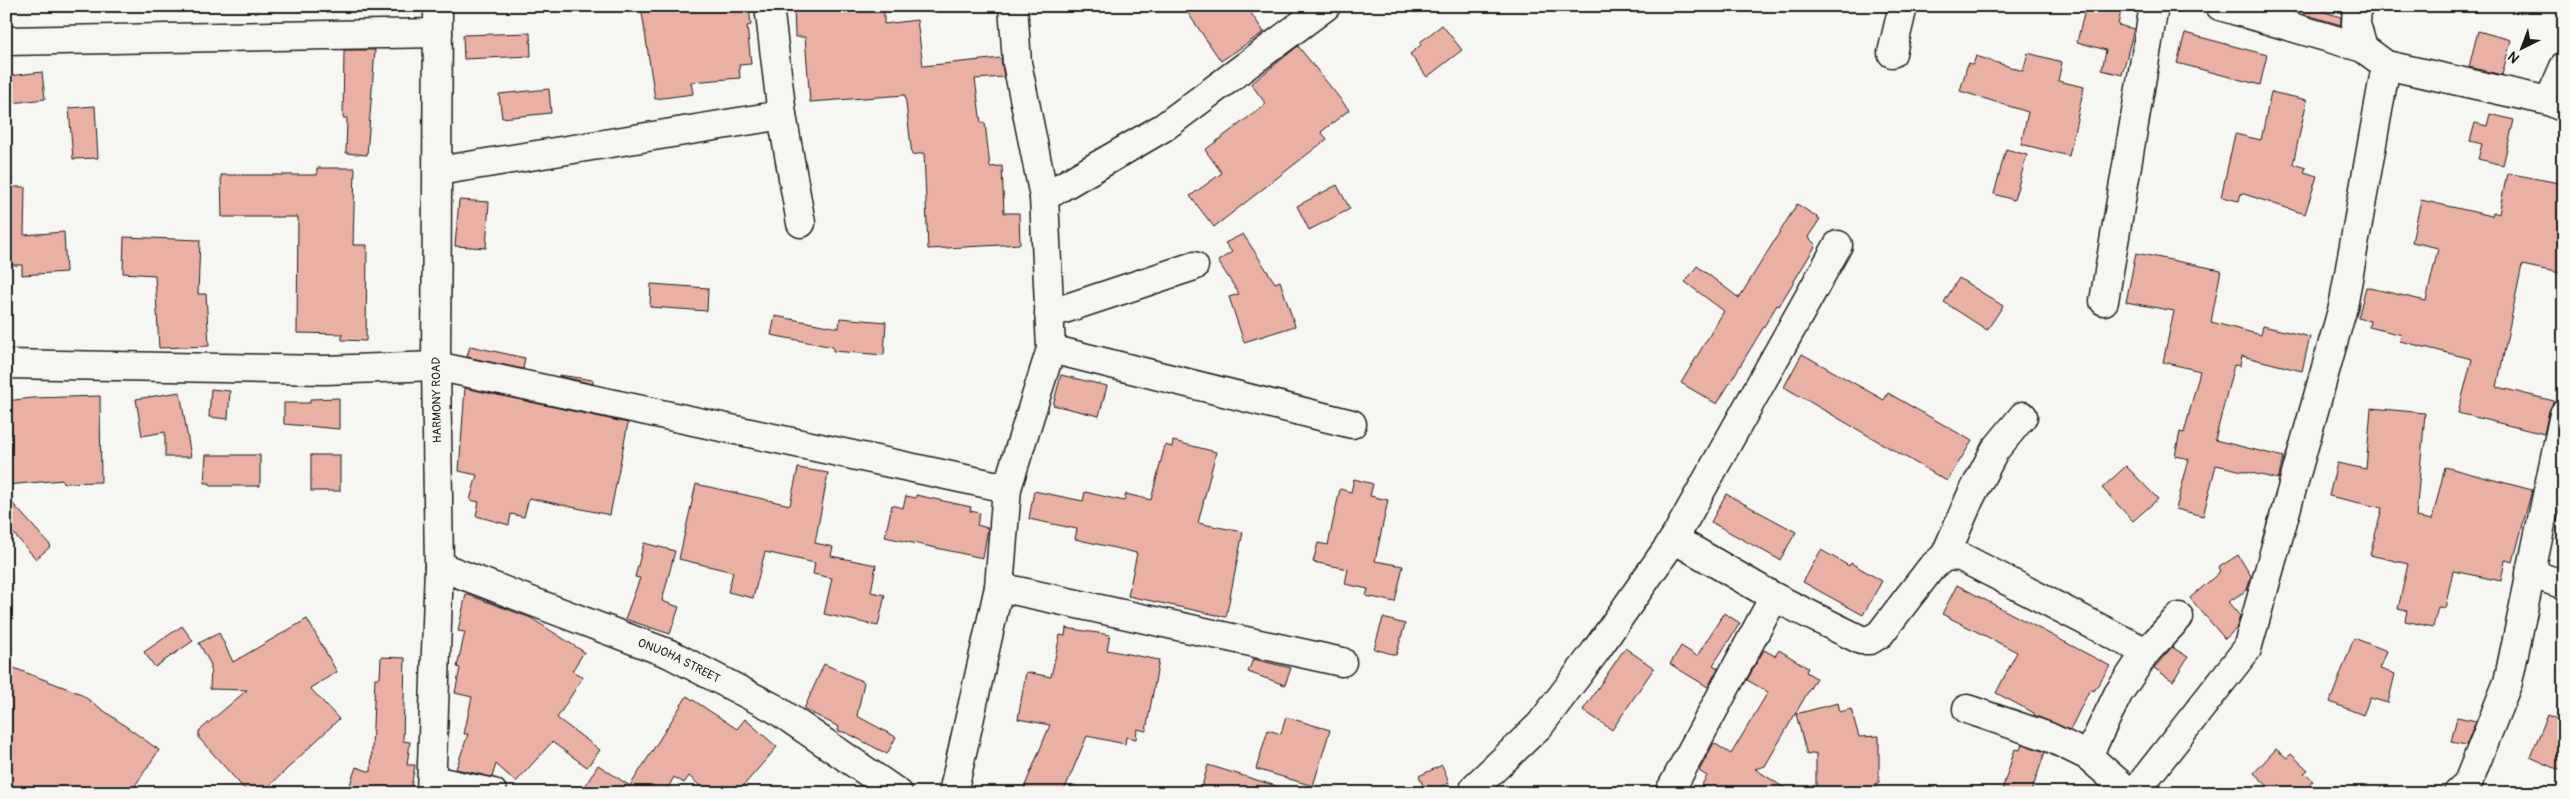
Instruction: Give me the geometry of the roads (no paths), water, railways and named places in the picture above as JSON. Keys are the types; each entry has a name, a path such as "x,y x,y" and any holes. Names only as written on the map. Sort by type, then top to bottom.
{"street":[{"path":"769,6 782,115 801,223"},
{"path":"953,793 1000,587 1007,488 1051,349 1044,198 1017,63 1013,6"},
{"path":"1044,198 1164,127 1326,6"},
{"path":"1892,53 1903,6"},
{"path":"2104,301 2154,6"},
{"path":"2220,6 2363,48 2386,65 2556,104 2564,67"},
{"path":"2357,6 2356,24 2363,48"},
{"path":"6,41 438,20"},
{"name":"HARMONY ROAD","path":"431,786 439,566 436,366 438,20"},
{"path":"2134,793 2247,649 2343,307 2386,65"},
{"path":"438,171 782,115"},
{"path":"1476,793 1475,787 1540,725 1595,652 1674,539 1838,245"},
{"path":"1049,314 1194,266"},
{"path":"1051,349 1352,424"},
{"path":"6,364 326,370 436,366 1007,488"},
{"path":"2458,793 2467,785 2508,682 2564,414"},
{"path":"1674,539 1774,598 1861,640 1870,640 1880,634 1932,568 1945,556 1970,498 1995,450 2023,416"},
{"path":"1945,556 1961,557 2146,652"},
{"name":"ONUOHA STREET","path":"439,566 670,654 774,708 898,793"},
{"path":"2530,573 2564,585"},
{"path":"1000,587 1342,662"},
{"path":"1669,793 1774,598"},
{"path":"2088,756 2118,694 2146,652 2179,617"},
{"path":"1967,709 2048,737 2088,756 2130,793"},
{"path":"431,786 493,793"}]}
